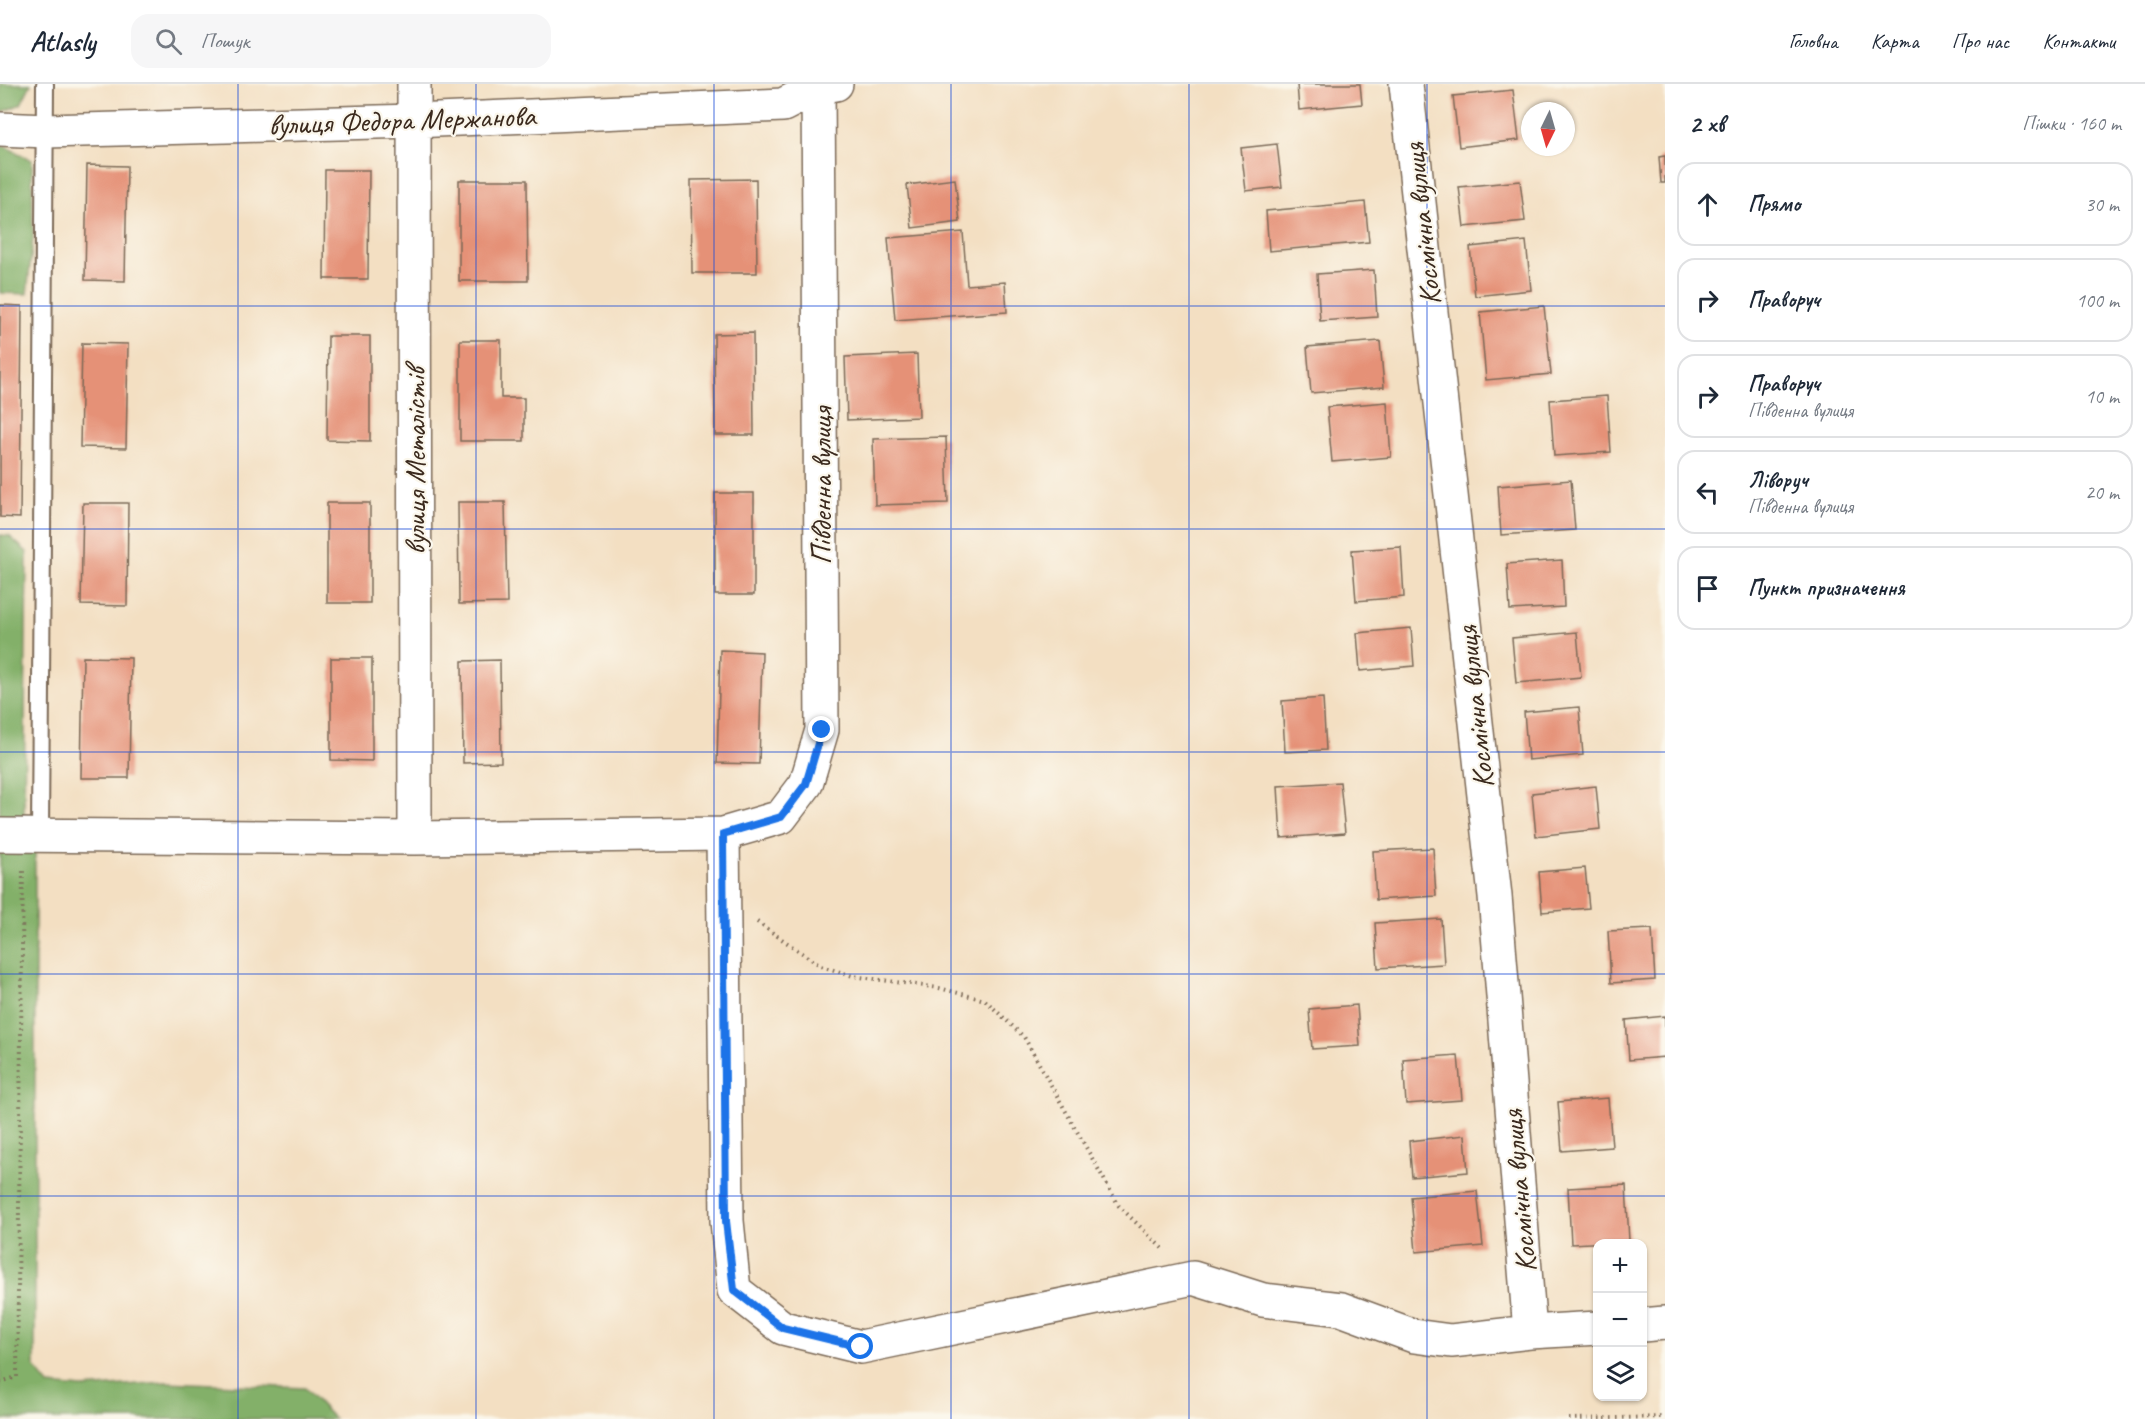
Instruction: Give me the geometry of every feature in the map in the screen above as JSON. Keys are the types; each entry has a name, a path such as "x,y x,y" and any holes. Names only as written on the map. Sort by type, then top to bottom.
{"street":[{"name":"вулиця Металістів","path":"414,84 416,838"},
{"name":"Космічна вулиця","path":"1406,84 1495,896 1530,1332"},
{"name":"вулиця Федора Мержанова","path":"0,129 46,131 414,121 783,105 824,85"},
{"name":"Південна вулиця","path":"21,835 416,838 723,834 781,817 806,784 822,730 824,85"},
{"path":"723,834 726,1221 734,1290 783,1328 861,1347 1193,1278 1263,1300 1341,1309 1414,1336 1451,1341 1530,1332 1593,1328"},
{"path":"1647,1325 1665,1323"}],"lane":[{"path":"21,835 46,131 45,84"}],"path":[{"path":"0,1382 16,1377 21,835"},
{"path":"722,899 820,966 852,976 939,988 985,1000 1024,1037 1119,1206 1193,1278"},
{"path":"1569,1419 1665,1417"}],"green space":[{"path":"0,84 31,84 21,104 0,113"},
{"path":"0,144 32,160 33,238 27,294 0,293"},
{"path":"0,535 9,536 27,552 24,815 35,844 35,1368 49,1385 83,1388 166,1382 305,1388 334,1419 0,1419"}],"building":[{"path":"1297,84 1360,84 1362,104 1299,110"},
{"path":"1513,90 1519,140 1459,147 1453,96"},
{"path":"1277,144 1282,187 1246,191 1241,148"},
{"path":"1665,156 1665,183 1661,183 1659,157"},
{"path":"87,165 127,166 125,281 85,280"},
{"path":"325,170 369,170 368,279 324,279"},
{"path":"756,179 757,273 692,273 691,180"},
{"path":"955,179 960,222 912,228 907,185"},
{"path":"459,180 527,180 528,281 459,281"},
{"path":"1520,181 1525,221 1464,227 1459,187"},
{"path":"1365,202 1369,242 1269,251 1266,211"},
{"path":"963,232 967,285 1005,282 1007,312 895,320 888,238"},
{"path":"1526,241 1531,290 1475,296 1470,247"},
{"path":"1374,270 1377,317 1320,321 1317,274"},
{"path":"0,305 22,306 20,518 0,517"},
{"path":"1544,306 1551,374 1486,380 1480,312"},
{"path":"753,333 754,435 715,435 714,334"},
{"path":"328,336 370,336 370,441 327,440"},
{"path":"460,340 501,340 501,398 524,398 524,441 460,441"},
{"path":"1380,341 1384,387 1311,393 1307,347"},
{"path":"82,343 128,344 126,448 80,447"},
{"path":"917,354 919,417 847,420 845,357"},
{"path":"1607,396 1611,452 1554,456 1550,400"},
{"path":"1387,402 1391,457 1332,462 1327,407"},
{"path":"946,437 948,503 875,505 873,439"},
{"path":"1571,480 1575,530 1501,535 1498,486"},
{"path":"715,493 754,493 754,595 715,595"},
{"path":"458,502 505,502 507,603 459,604"},
{"path":"83,503 128,503 127,606 81,605"},
{"path":"327,503 370,503 370,603 327,603"},
{"path":"1401,547 1404,597 1356,601 1352,550"},
{"path":"1562,560 1564,607 1510,610 1507,564"},
{"path":"1411,628 1414,666 1360,671 1357,633"},
{"path":"1577,632 1581,677 1516,683 1512,638"},
{"path":"720,650 762,652 759,764 717,763"},
{"path":"83,657 131,658 129,778 81,778"},
{"path":"331,658 372,658 372,761 331,760"},
{"path":"500,660 501,762 463,763 462,661"},
{"path":"1323,698 1326,750 1285,752 1282,701"},
{"path":"1579,707 1583,755 1528,760 1524,712"},
{"path":"1340,782 1345,833 1281,838 1278,786"},
{"path":"1596,786 1600,829 1536,836 1532,793"},
{"path":"1433,848 1436,896 1376,900 1373,851"},
{"path":"1585,868 1589,908 1542,912 1539,872"},
{"path":"1441,919 1444,964 1378,968 1375,923"},
{"path":"1652,929 1655,980 1611,983 1608,931"},
{"path":"1357,1005 1360,1046 1312,1049 1309,1009"},
{"path":"1665,1016 1665,1057 1629,1060 1626,1020"},
{"path":"1458,1055 1462,1100 1406,1104 1403,1059"},
{"path":"1608,1098 1612,1147 1562,1151 1558,1102"},
{"path":"1465,1135 1468,1172 1412,1177 1409,1141"},
{"path":"1626,1185 1629,1239 1593,1239 1593,1243 1571,1244 1568,1188"},
{"path":"1477,1191 1483,1246 1416,1252 1411,1197"}],"route":[{"path":"822,730 806,784 781,817 723,834 726,1221 734,1290 783,1328 861,1347"}]}
